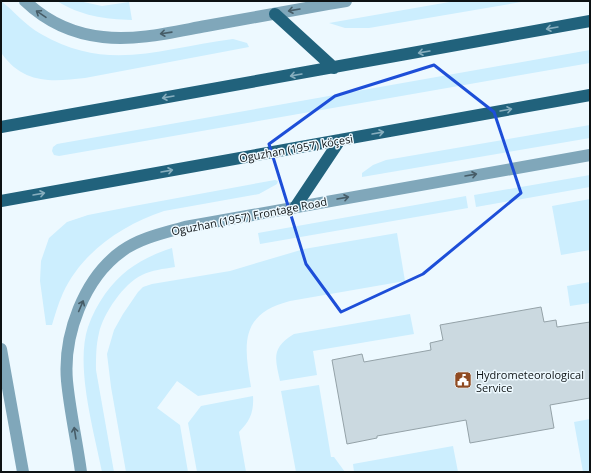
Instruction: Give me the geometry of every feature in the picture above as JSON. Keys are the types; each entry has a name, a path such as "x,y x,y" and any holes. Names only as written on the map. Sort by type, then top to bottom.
{"main road":[{"path":"275,14 334,68"},
{"path":"1,127 590,21"},
{"name":"Oguzhan (1957) köçesi","path":"1,201 590,94"},
{"path":"296,206 340,140"}],"street":[{"path":"26,1 34,10 56,24 76,32 104,37 136,37 346,1"},
{"name":"Oguzhan (1957) Frontage Road","path":"81,472 67,380 69,344 75,319 88,290 103,269 122,251 146,239 185,227 590,154"},
{"path":"1,349 23,472"}],"highlighted area":[{"path":"434,65 494,112 521,193 423,274 341,312 306,264 269,144 335,96"}],"shaded area":[{"path":"1,1 41,34 66,46 89,52 112,55 159,52 233,39 247,43 249,47 85,78 61,80 39,79 19,71 10,64 2,54"},
{"path":"57,1 79,1 102,6 129,2 132,20 93,16 75,10"},
{"path":"455,1 527,1 369,28 345,28 329,23"},
{"path":"590,50 590,63 59,156 54,155 52,151 53,147 57,144"},
{"path":"590,125 590,138 362,177 362,173 373,165 386,160"},
{"path":"590,175 590,187 476,207 474,195"},
{"path":"275,180 278,181 277,184 259,194 164,211 133,224 119,232 92,253 81,265 71,278 63,293 52,325 46,325 40,281 41,261 49,238 67,222 88,215"},
{"path":"466,196 468,208 260,244 258,233"},
{"path":"590,199 590,250 561,255 552,206"},
{"path":"397,233 405,281 290,301 273,307 261,314 253,323 249,333 247,345 247,358 251,387 198,396 177,381 157,408 180,425 188,472 126,472 111,387 107,354 114,330 123,314 143,287 152,284 230,271 304,249"},
{"path":"172,248 175,267 150,272 135,279 115,300 101,325 97,342 96,370 114,472 102,472 87,399 85,379 84,360 88,327 93,314 105,294 126,271 143,260"},
{"path":"590,282 590,303 570,306 567,286"},
{"path":"410,314 414,334 313,351 317,375 280,381 276,354 281,344 294,334"},
{"path":"319,385 331,457 334,457 345,472 296,472 281,391"},
{"path":"253,396 252,412 246,424 239,432 246,472 197,472 188,423 201,406"},
{"path":"590,419 590,472 583,472 574,422"},
{"path":"453,446 458,472 354,472 353,464"}],"building":[{"name":"Hydrometeorological Service","path":"541,307 544,322 556,320 557,327 590,322 590,398 550,405 554,428 470,443 466,420 377,436 377,438 347,444 332,360 362,354 364,362 431,350 430,343 443,340 440,325"}],"place":[{"name":"Hydrometeorological Service","path":"463,380"}]}
